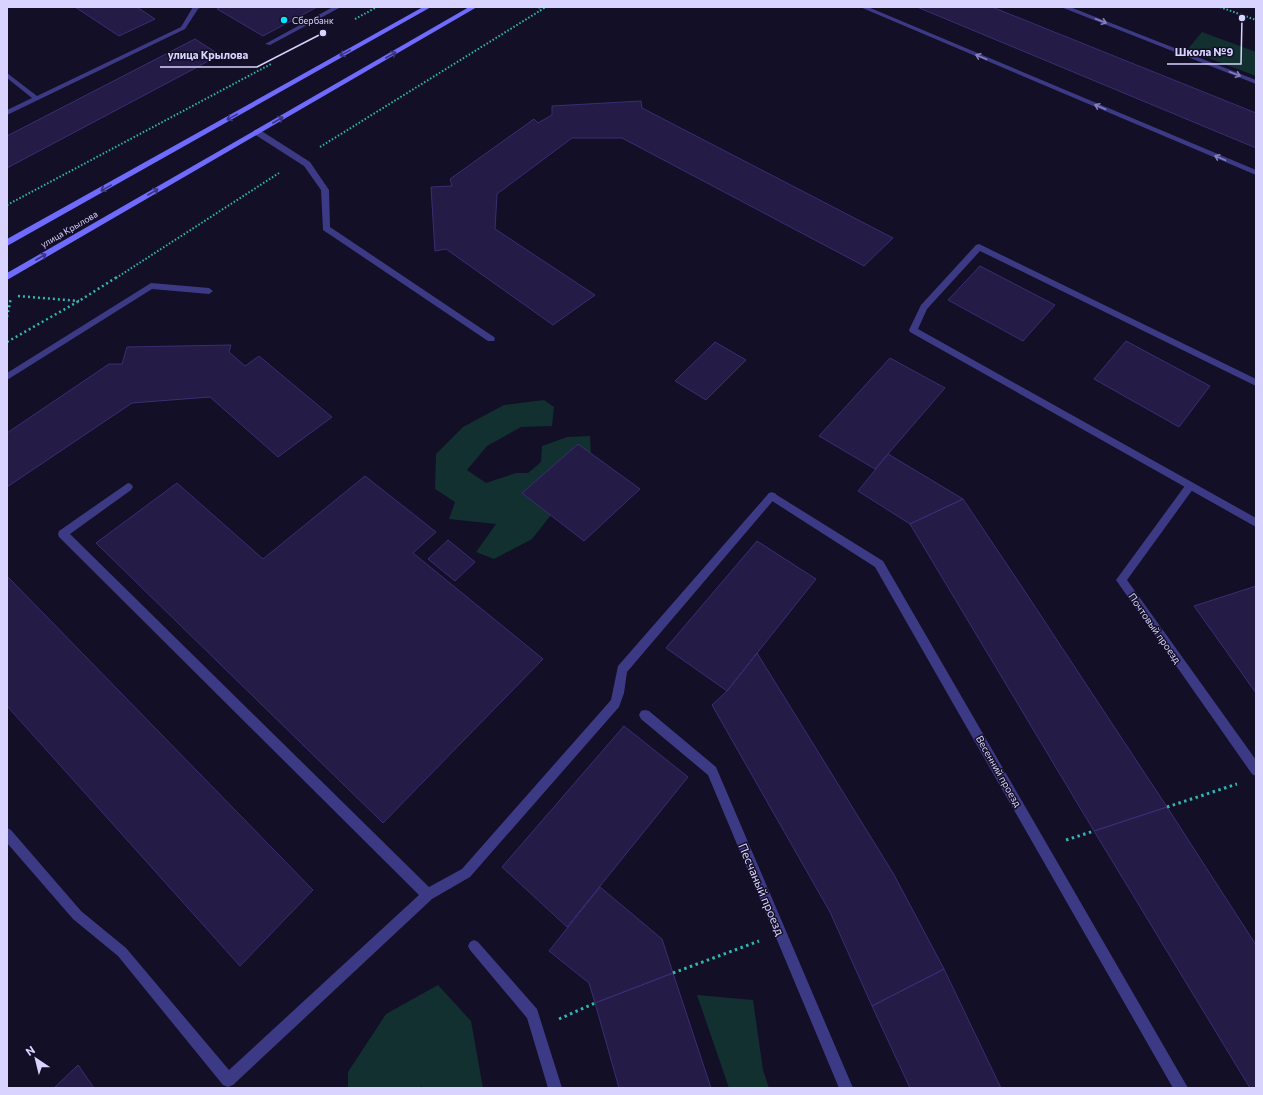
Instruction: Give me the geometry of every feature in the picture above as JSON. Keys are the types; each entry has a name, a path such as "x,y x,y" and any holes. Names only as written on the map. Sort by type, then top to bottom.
{"main road":[{"name":"улица Крылова","path":"7,243 428,7"},
{"name":"улица Крылова","path":"7,277 474,7"}],"street":[{"path":"7,113 183,28 196,7"},
{"path":"268,44 338,7"},
{"path":"863,7 1256,173"},
{"path":"1064,7 1256,82"},
{"path":"7,75 37,98"},
{"path":"257,132 306,164 325,190 326,228 490,339"},
{"path":"1256,382 979,247 924,306 914,330 1256,523"},
{"path":"7,377 151,286 209,291"},
{"name":"Почтовый проезд","path":"1190,486 1121,580 1256,770"},
{"path":"7,834 77,915 122,952 228,1080 428,895 63,534 128,487"},
{"name":"Весенний проезд","path":"428,895 466,873 615,703 619,693 622,670 772,496 879,564 1180,1088"},
{"name":"Песчаный проезд","path":"645,715 712,772 846,1088"},
{"path":"474,946 532,1014 555,1088"}],"path":[{"path":"349,22 377,7"},
{"path":"539,7 541,11"},
{"path":"7,342 79,301 299,160 546,7"},
{"path":"1220,7 1256,20"},
{"path":"7,205 272,63"},
{"path":"7,317 11,295 79,301"},
{"path":"1167,807 1241,783"},
{"path":"673,973 781,933"},
{"path":"536,1028 595,1003"}],"green space":[{"path":"1202,32 1256,52 1256,76 1187,50"},
{"path":"544,400 554,407 552,426 521,427 487,446 467,470 486,483 516,473 528,473 541,462 542,446 567,437 590,436 591,454 551,515 532,539 494,559 476,552 496,524 449,519 455,502 435,489 436,454 463,427 504,405"},
{"path":"438,985 471,1021 483,1088 422,1088 422,1086 418,1088 348,1088 348,1072 386,1014"},
{"path":"697,995 753,1000 763,1070 769,1088 729,1088"}],"building":[{"path":"75,7 137,7 155,19 119,36"},
{"path":"221,7 317,7 263,36 217,9"},
{"path":"917,7 992,7 1256,113 1256,148"},
{"path":"195,39 220,55 7,168 7,136"},
{"path":"641,101 642,108 893,238 864,266 622,138 572,138 497,194 495,229 595,295 553,325 446,249 435,251 431,187 452,186 450,179 534,119 538,123 552,115 552,106"},
{"path":"980,266 1055,305 1023,341 948,300"},
{"path":"1126,341 1210,386 1179,427 1094,379"},
{"path":"715,342 746,360 706,400 675,381"},
{"path":"231,345 229,352 245,366 259,356 332,417 278,457 210,397 132,403 7,487 7,433 109,364 122,364 127,347"},
{"path":"890,358 945,388 875,469 819,436"},
{"path":"578,444 640,489 584,541 522,493"},
{"path":"888,454 963,499 910,524 858,491"},
{"path":"365,476 436,532 413,553 543,659 383,823 96,543 177,483 263,559"},
{"path":"963,499 1167,807 1094,831 910,524"},
{"path":"448,540 475,562 455,581 428,559"},
{"path":"757,541 816,579 727,691 666,648"},
{"path":"7,576 313,890 240,966 7,706"},
{"path":"1256,586 1256,693 1194,606"},
{"path":"757,653 893,873 944,969 872,1006 830,912 712,705 727,691"},
{"path":"624,726 688,777 567,927 502,867"},
{"path":"1167,807 1256,945 1256,1088 1250,1088 1094,831"},
{"path":"600,887 662,939 673,973 595,1003 589,983 549,951"},
{"path":"944,969 1001,1088 910,1088 872,1006"},
{"path":"673,973 711,1088 619,1088 595,1003"},
{"path":"78,1065 94,1088 54,1088"}],"place":[{"name":"Школа №9","path":"1242,18"},
{"name":"Сбербанк","path":"284,20"},
{"name":"улица Крылова","path":"323,33"}]}
